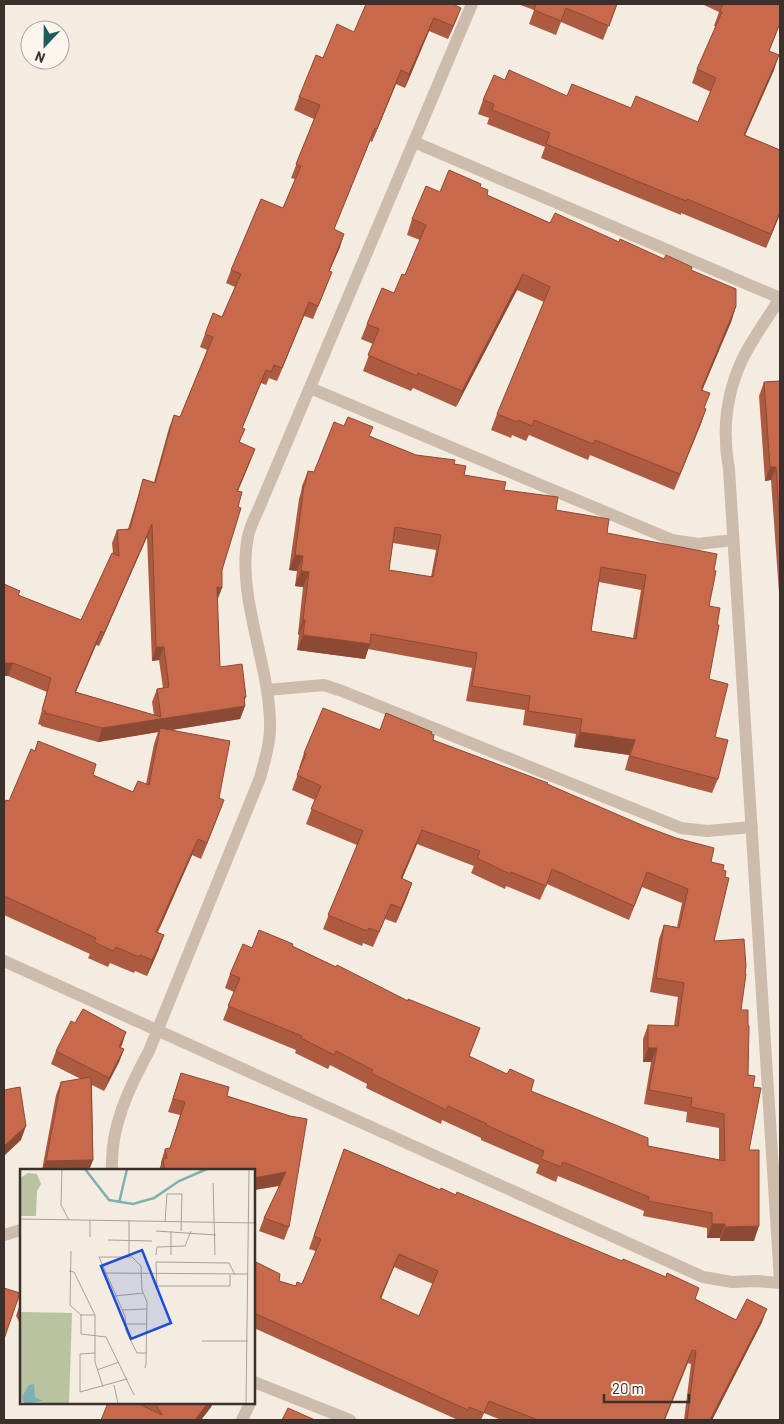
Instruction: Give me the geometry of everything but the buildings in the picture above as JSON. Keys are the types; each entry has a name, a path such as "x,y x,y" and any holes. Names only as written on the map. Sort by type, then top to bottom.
{"street":[{"path":"112,1169 118,1120 131,1084 157,1032 260,778 268,749 271,722 267,690 248,591 246,566 248,536 472,4"},
{"path":"4,961 157,1032 703,1277 732,1282 780,1282 726,421 730,391 742,359 780,298 414,142"},
{"path":"310,388 672,540 698,544 733,540"},
{"path":"267,690 324,685 681,828 707,831 752,827"},
{"path":"4,1235 20,1230"},
{"path":"255,1386 350,1420"},
{"path":"242,1420 250,1404"}]}
